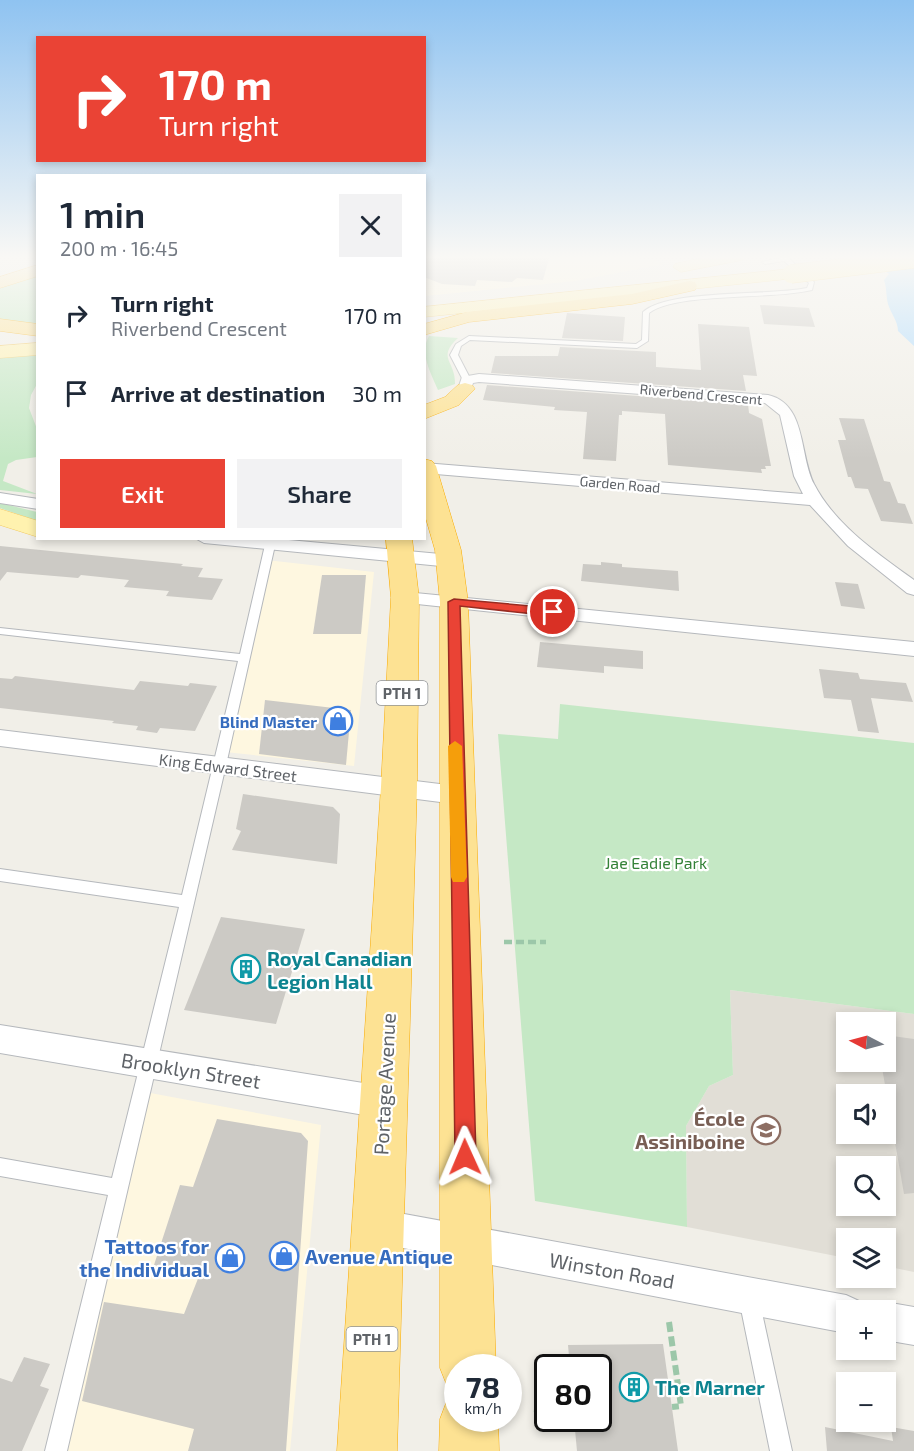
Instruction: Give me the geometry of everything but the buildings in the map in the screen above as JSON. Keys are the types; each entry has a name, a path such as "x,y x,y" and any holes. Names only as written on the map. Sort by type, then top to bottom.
{"highway":[{"path":"426,329 448,323"},
{"path":"0,325 36,330"},
{"path":"426,392 452,392 466,384"},
{"path":"426,412 452,401 466,384"},
{"path":"426,471 451,561 454,602 468,1354"},
{"name":"Portage Avenue","path":"367,1451 382,1102 399,788 405,598 401,548"},
{"path":"469,1432 469,1451"}],"main road":[{"path":"0,341 36,338"},
{"path":"0,352 36,349"},
{"path":"0,517 36,528"}],"street":[{"name":"Riverbend Crescent","path":"466,384 479,378 768,399 777,404 786,414 798,467 816,500 865,552 914,590"},
{"name":"Garden Road","path":"426,467 816,500"},
{"path":"0,498 36,504"},
{"path":"0,525 36,529"},
{"path":"223,540 270,545 401,548 451,561"},
{"path":"405,598 914,649"},
{"name":"King Edward Street","path":"0,738 456,795"},
{"name":"Brooklyn Street","path":"0,1039 382,1102"},
{"name":"Winston Road","path":"377,1226 836,1312"},
{"path":"896,1323 914,1326"}],"lane":[{"path":"466,384 454,355 458,345 469,338 636,346 645,340 646,323"},
{"path":"56,1451 220,765 270,545"},
{"path":"0,632 243,658"},
{"path":"0,875 186,902"},
{"path":"0,1167 118,1188"},
{"path":"748,1295 781,1451"}],"path":[{"path":"504,942 546,942"},
{"path":"669,1322 681,1406 672,1407"}],"shaded area":[{"path":"266,560 374,572 354,766 225,752"},
{"name":"École Assiniboine","path":"730,990 914,1014 914,1272 896,1268 896,1228 836,1228 836,1256 687,1227 686,1126 709,1086 733,1075"},
{"path":"145,1092 321,1125 290,1451 64,1451"}],"green space":[{"path":"11,323 36,323 36,327"},
{"path":"429,336 458,338 448,350 455,384 438,390 429,370 426,343"},
{"path":"36,354 36,386 31,395 29,408 36,426 36,457 16,460 8,464 3,481 36,494 0,490 0,357"},
{"path":"0,503 36,512 36,521 0,508"},
{"name":"Jae Eadie Park","path":"560,704 914,743 914,1014 730,990 733,1075 709,1086 686,1126 687,1227 535,1201 498,734 558,739"}],"water":[{"path":"914,323 914,346 898,331 897,324"}],"slow traffic":[{"path":"455,746 459,877"}],"place":[{"name":"Blind Master","path":"338,721"},
{"name":"Royal Canadian Legion Hall","path":"246,969"},
{"name":"École Assiniboine","path":"766,1130"},
{"name":"Avenue Antique","path":"284,1256"},
{"name":"Tattoos for the Individual","path":"230,1258"},
{"name":"The Marner","path":"634,1387"}],"route":[{"path":"465,1157 456,795 454,602 553,612"}]}
